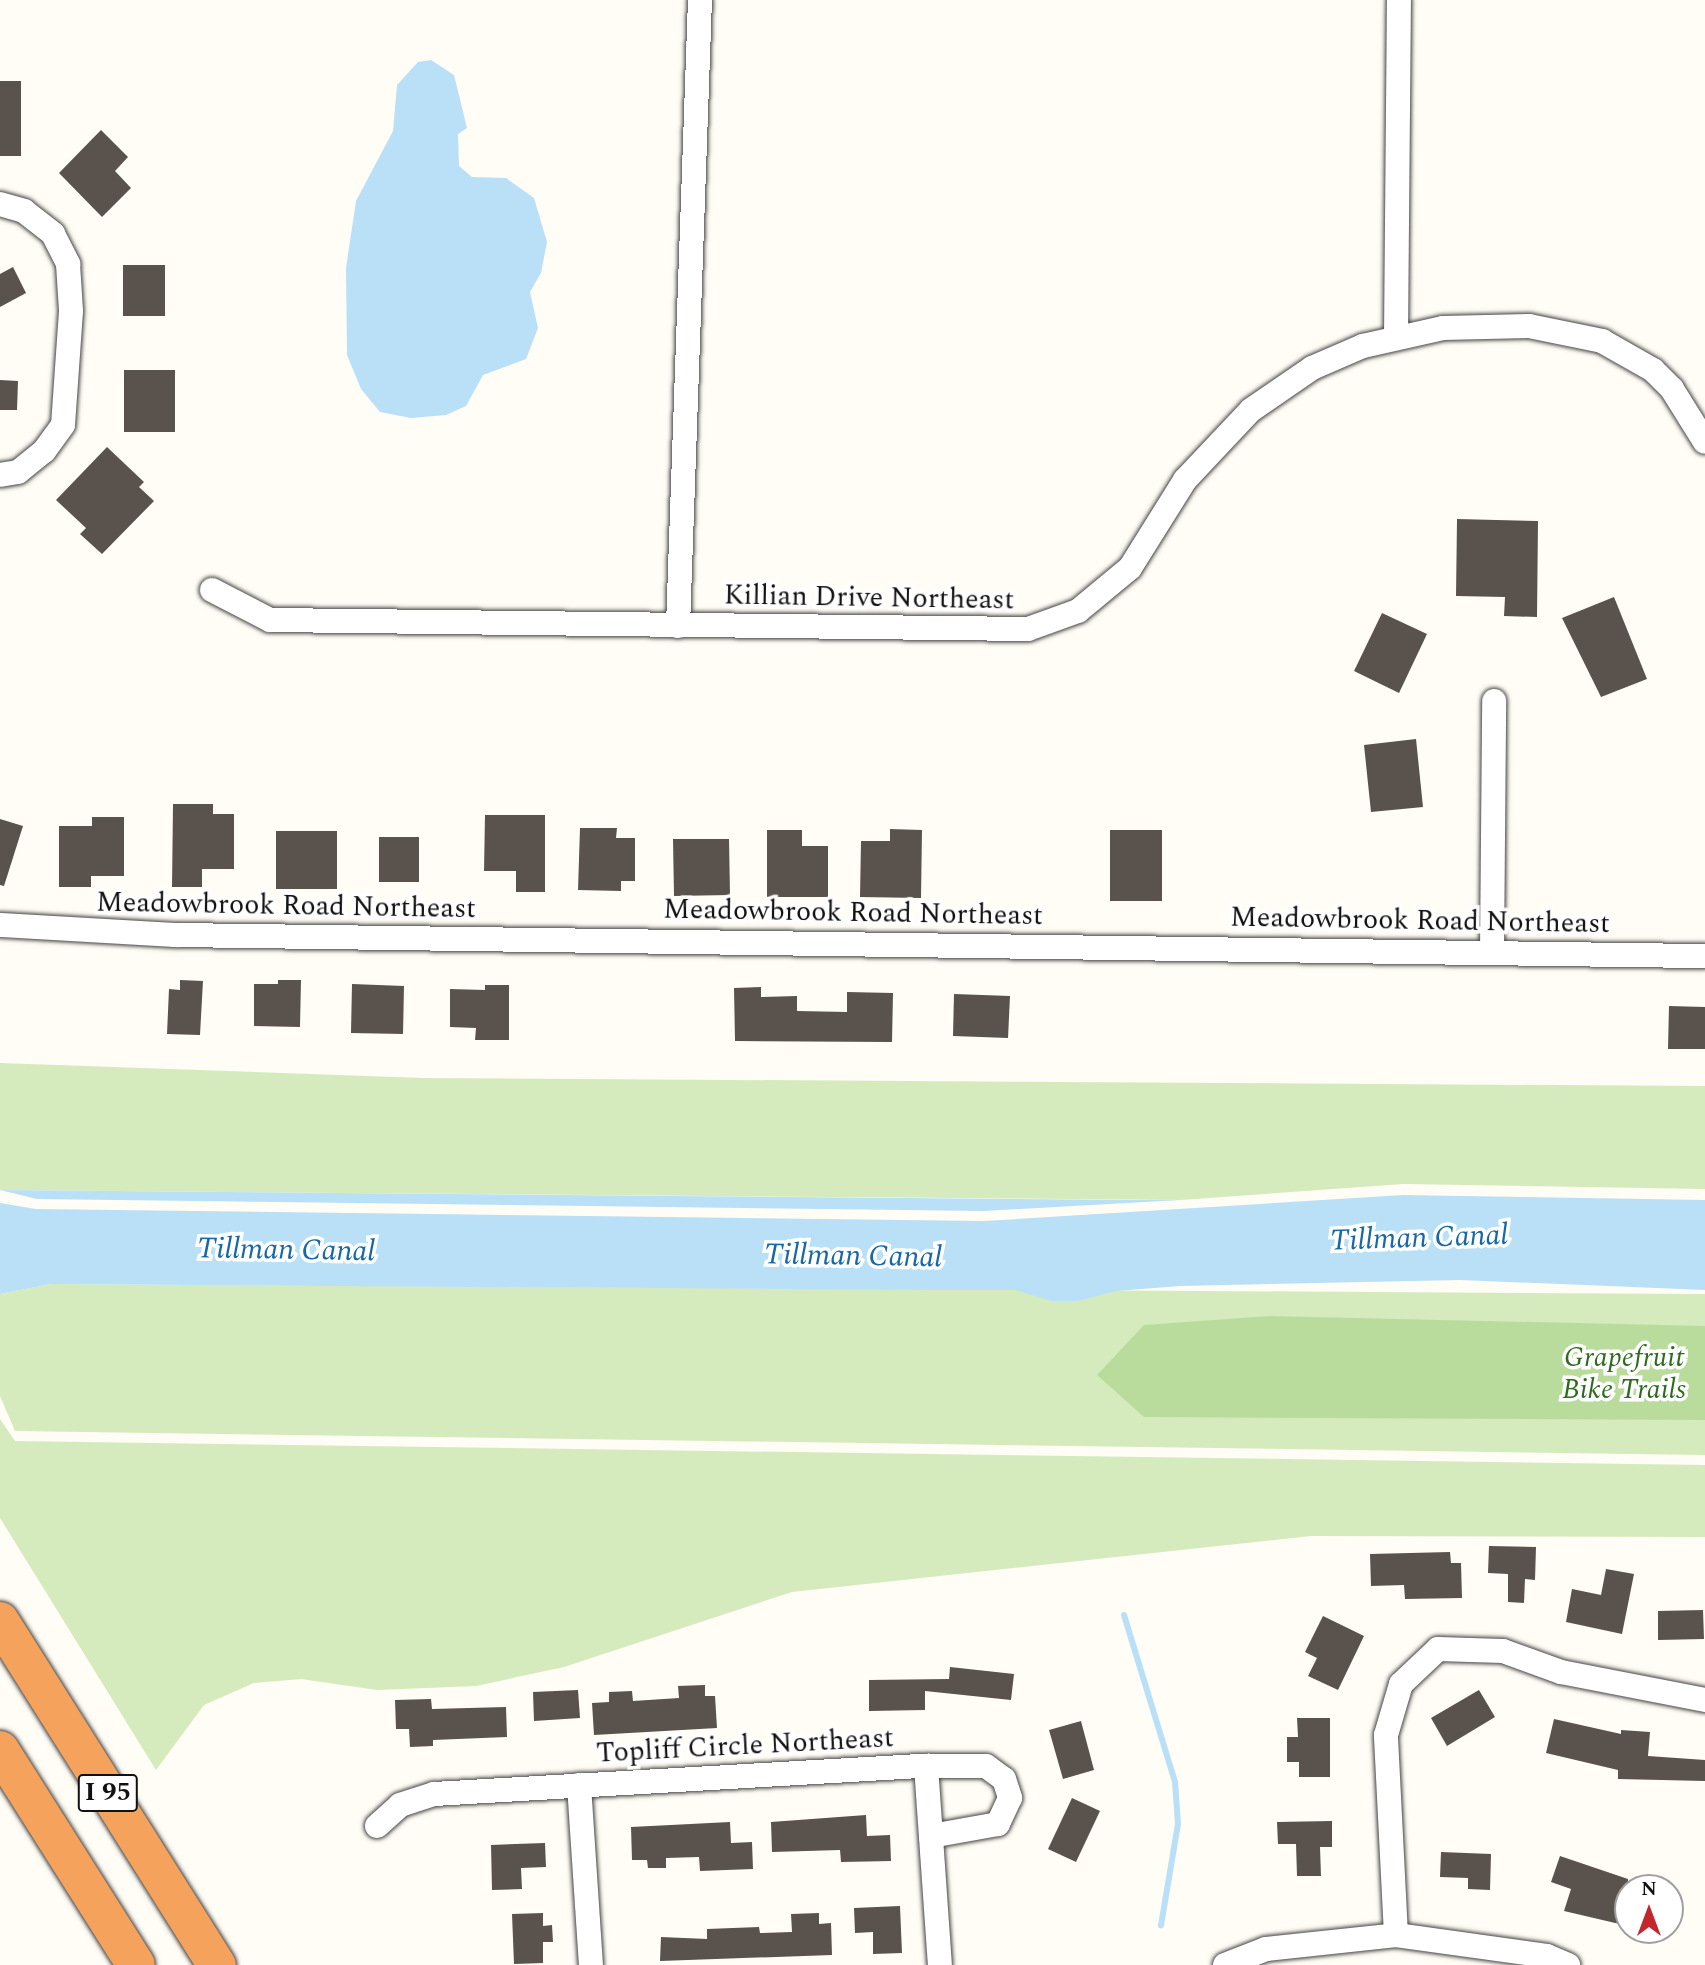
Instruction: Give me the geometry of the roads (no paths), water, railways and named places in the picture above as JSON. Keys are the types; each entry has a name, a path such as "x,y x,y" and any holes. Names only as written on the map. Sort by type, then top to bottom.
{"highway":[{"name":"I 95","path":"0,1621 217,1965"},
{"name":"I 95","path":"0,1750 136,1965"}],"street":[{"path":"678,626 701,0"},
{"path":"1396,337 1399,0"},
{"path":"0,204 24,211 53,234 68,264 71,311 63,425 35,458 18,471 0,475"},
{"name":"Killian Drive Northeast","path":"212,590 270,620 985,632 1028,629 1078,611 1129,568 1185,480 1251,410 1312,368 1396,337 1488,325 1572,332 1602,341 1653,370 1672,389 1705,442"},
{"path":"1493,952 1494,701"},
{"name":"Meadowbrook Road Northeast","path":"0,925 176,935 1705,956"},
{"path":"1396,1935 1386,1735 1401,1684 1438,1648 1503,1651 1561,1671 1705,1700"},
{"path":"926,1766 986,1766 1004,1779 1010,1798 998,1824 931,1836"},
{"name":"Topliff Circle Northeast","path":"377,1826 400,1805 434,1794 926,1766 940,1965"},
{"path":"579,1785 591,1965"},
{"path":"1225,1965 1266,1949 1396,1935 1547,1956 1568,1965"}],"water":[{"path":"431,60 454,75 467,128 458,134 459,166 472,177 506,178 534,198 547,242 541,273 530,292 538,328 526,359 483,375 466,406 446,415 411,418 380,412 361,389 347,355 346,268 356,201 393,131 397,85 418,62"},
{"path":"0,1190 1181,1200 984,1211 37,1199"},
{"name":"Tillman Canal","path":"1403,1195 1705,1200 1705,1290 1460,1280 1180,1286 1116,1291 1078,1301 1051,1301 1015,1290 51,1284 0,1294 0,1203 36,1209 984,1221"}],"waterway":[{"path":"1124,1615 1175,1782 1178,1824 1161,1926"}],"park label":[{"name":"Grapefruit Bike Trails","path":"1624,1374"}]}
